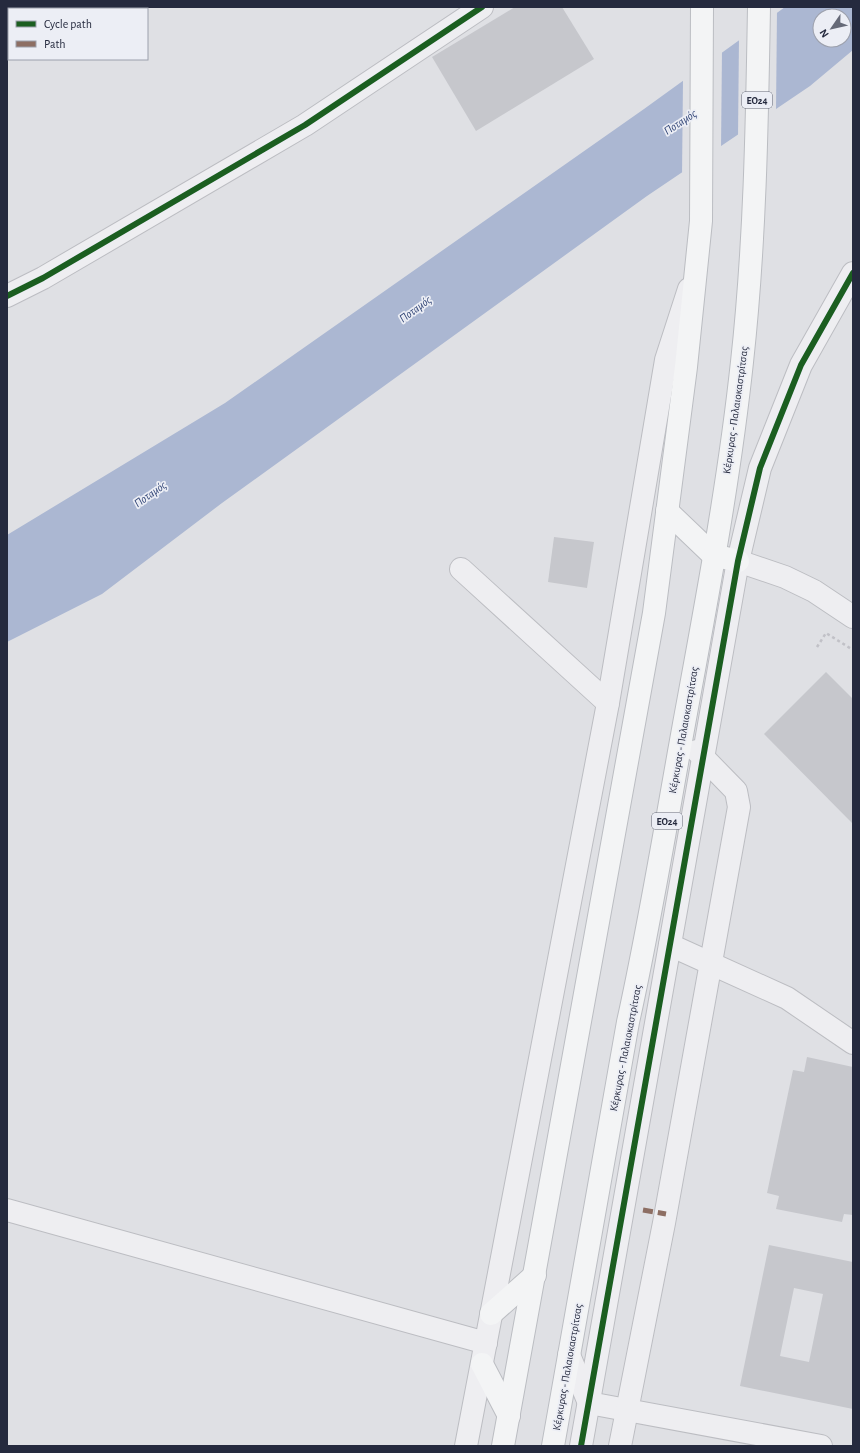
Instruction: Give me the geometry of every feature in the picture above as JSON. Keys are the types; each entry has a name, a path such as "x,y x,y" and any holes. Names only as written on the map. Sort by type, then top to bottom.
{"main road":[{"path":"504,1446 654,613 686,367 694,273 701,221 702,7"},
{"name":"Κέρκυρας - Παλαιοκαστρίτσας","path":"553,1446 628,1022 641,964 682,736 713,554 742,362 755,193 759,7"},
{"path":"668,511 713,554 738,562"},
{"path":"491,1314 535,1274"},
{"path":"484,1354 509,1416"}],"street":[{"path":"7,296 49,274 305,125 482,7"},
{"path":"466,1446 608,703 666,360 694,273"},
{"path":"581,1446 670,945 705,759 738,562 760,468 801,365 853,274"},
{"path":"738,562 786,577 814,591 853,617"},
{"path":"461,569 608,703"},
{"path":"620,1446 664,1223 739,802 732,786 682,736"},
{"path":"670,945 799,1005 853,1043"},
{"path":"7,1210 484,1354"},
{"path":"569,1356 589,1403"},
{"path":"589,1403 821,1446"}],"path":[{"path":"817,647 826,633 853,650"}],"water":[{"name":"Ποταμός","path":"785,7 853,7 853,50 810,86 647,196 222,503 102,594 7,642 7,535 225,403 644,109"}],"pier":[{"path":"777,10 776,111 738,137 739,37"},
{"path":"722,50 721,149 682,175 683,79"}],"building":[{"path":"515,7 562,7 594,59 476,131 432,57"},
{"path":"554,537 594,542 587,588 548,582"},
{"path":"826,672 853,699 853,824 764,734"},
{"path":"807,1057 853,1067 853,1215 844,1214 842,1222 776,1209 779,1196 767,1193 793,1070 804,1072"},
{"path":"769,1245 853,1262 853,1409 740,1386","holes":["794,1288 823,1294 809,1362 780,1356"]}],"marked path":[{"path":"643,1210 666,1214"}],"cycle path":[{"path":"7,296 43,278 305,125 482,7"},
{"path":"581,1446 738,561 760,468 801,365 853,273"}]}
